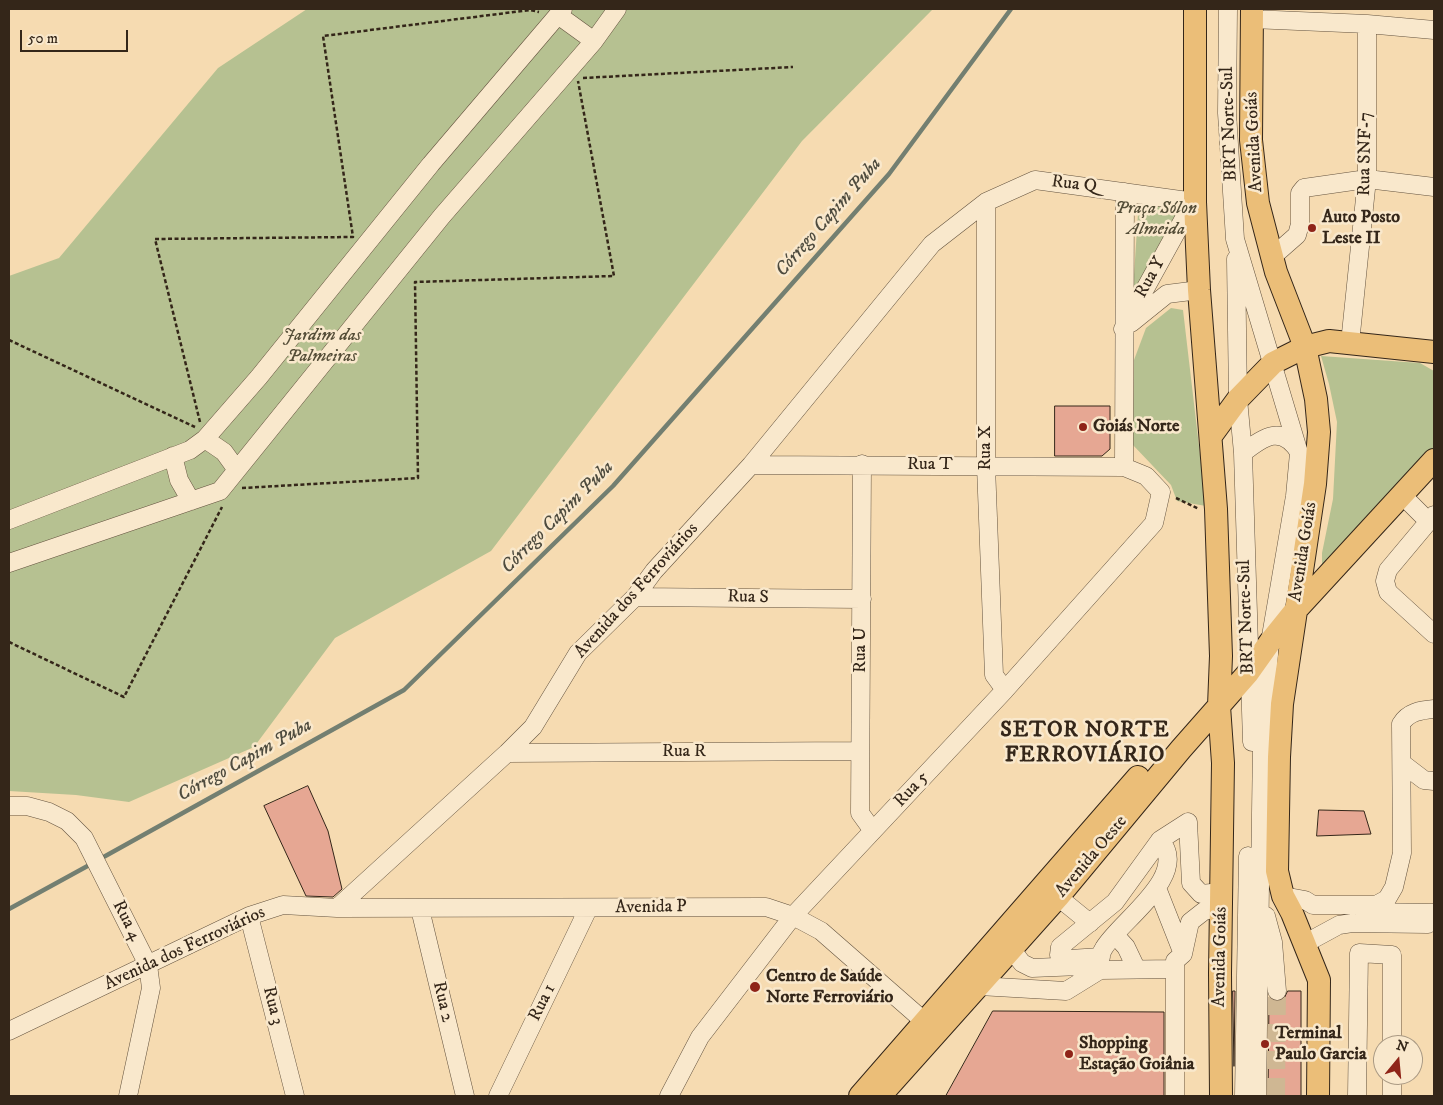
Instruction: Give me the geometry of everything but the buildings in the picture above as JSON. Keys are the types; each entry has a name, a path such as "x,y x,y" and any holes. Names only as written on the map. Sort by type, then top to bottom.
{"main road":[{"name":"Avenida Goiás","path":"1195,9 1195,202 1199,290 1216,517 1219,706 1223,763 1221,1096"},
{"name":"Avenida Goiás","path":"1252,14 1251,140 1258,202 1272,257 1305,347 1316,399 1319,432 1315,484 1282,704 1277,871 1287,904 1319,980 1318,1096"},
{"path":"1211,436 1238,399 1273,363 1305,347 1329,341 1430,356"},
{"name":"Avenida Oeste","path":"880,1096 1058,898 1181,749 1248,673 1295,611 1403,496 1434,460"},
{"name":"Avenida Oeste","path":"860,1096 1220,682"},
{"path":"1181,749 1199,748 1209,752 1223,763"}],"street":[{"path":"9,563 220,491 442,216 594,40 617,9"},
{"path":"1228,9 1227,113 1235,239"},
{"path":"9,520 190,450 206,439 431,164 560,12 594,40"},
{"path":"1252,14 1434,30"},
{"name":"Rua SNF-7","path":"1350,343 1367,179 1367,24"},
{"path":"1272,257 1297,235 1300,224 1300,193 1304,188 1367,179 1434,187"},
{"name":"Rua Q","path":"986,202 1034,180 1195,202"},
{"name":"Rua Y","path":"1124,467 1123,329 1126,192"},
{"name":"Avenida dos Ferroviários","path":"9,1031 249,916 282,905 337,908 533,726 578,653 635,597 654,571 751,465 932,244 986,202"},
{"name":"Rua X","path":"986,202 986,466 994,675 1005,690"},
{"name":"Rua Y","path":"1123,329 1183,220 1195,202"},
{"name":"BRT Norte-Sul","path":"1235,239 1299,453 1295,496 1270,642 1262,742 1260,891"},
{"name":"BRT Norte-Sul","path":"1235,239 1238,399 1243,453 1248,673 1253,728 1248,869 1244,1096"},
{"name":"Rua Y","path":"1123,329 1167,294 1199,290"},
{"path":"1243,453 1269,435 1288,439 1299,453"},
{"path":"206,439 224,452 237,470"},
{"path":"173,456 179,480 191,501"},
{"name":"Rua T","path":"751,465 862,464 1124,467 1146,476 1161,492"},
{"name":"Rua U","path":"862,464 860,813 873,831"},
{"name":"Rua 5","path":"669,1096 700,1037 794,916 1005,690 1154,523 1161,492"},
{"path":"1403,496 1431,518 1388,570 1385,582 1388,592 1434,634"},
{"name":"Rua S","path":"635,597 862,599"},
{"path":"1287,904 1305,900 1313,905 1376,905 1387,899 1394,887 1402,853 1402,724 1406,716 1434,708"},
{"name":"Rua R","path":"507,752 860,751"},
{"path":"1403,764 1424,780 1434,782"},
{"name":"Rua 4","path":"9,806 27,806 49,812 67,821 84,838 148,965 151,988 128,1096"},
{"path":"1178,961 1135,966 1100,964 1070,959 1059,955 1060,946 1115,902 1160,840 1188,822 1191,883 1201,894 1222,908"},
{"path":"979,986 1066,991 1100,964 1104,947 1157,888 1168,862 1160,840"},
{"path":"1175,1096 1178,961 1190,922 1204,911 1222,908 1248,869"},
{"path":"1157,888 1178,961"},
{"path":"1260,891 1273,942 1277,991"},
{"path":"1257,1096 1260,891"},
{"path":"1058,898 1090,923"},
{"path":"1287,904 1427,918"},
{"name":"Avenida P","path":"337,908 588,909 766,907 794,916 821,931 925,1022"},
{"name":"Rua 2","path":"420,909 465,1096"},
{"name":"Rua 1","path":"498,1096 588,909"},
{"name":"Rua 3","path":"249,916 295,1096"},
{"path":"1304,944 1339,925 1427,918"},
{"path":"1116,935 1135,966"},
{"path":"1012,950 1022,963 1032,968 1100,964"},
{"path":"1357,1096 1359,952 1392,956 1392,1035"}],"path":[{"path":"9,340 202,430 155,240 353,237 323,36 530,10 560,12"},
{"path":"242,488 418,478 415,282 614,276 578,78 793,67"},
{"path":"1161,492 1216,517"},
{"path":"9,642 124,696 223,506"}],"green space":[{"name":"Jardim das Palmeiras","path":"307,9 933,9 802,141 491,551 335,638 254,747 129,802 76,795 9,791 9,276 59,258 218,68"},
{"name":"Praça Sólon Almeida","path":"1139,198 1185,205 1132,306"},
{"path":"1171,308 1183,310 1206,506 1177,501 1171,485 1132,444 1134,360 1146,328"},
{"path":"1321,356 1420,363 1434,371 1434,454 1322,577 1322,553 1333,499 1337,422"}],"waterway":[{"name":"Córrego Capim Puba","path":"100,859 404,690 613,486 889,174 1011,9"},
{"name":"Córrego Capim Puba","path":"9,909 93,863"}],"tunnel":[{"path":"1276,1096 1277,991"}],"place":[{"name":"Auto Posto Leste II","path":"1312,228"},
{"name":"Goiás Norte","path":"1083,427"},
{"name":"Centro de Saúde Norte Ferroviário","path":"755,987"},
{"name":"Terminal Paulo Garcia","path":"1265,1044"},
{"name":"Shopping Estação Goiânia","path":"1069,1054"}],"district":[{"name":"SETOR NORTE FERROVIÁRIO","path":"1085,744"}]}
